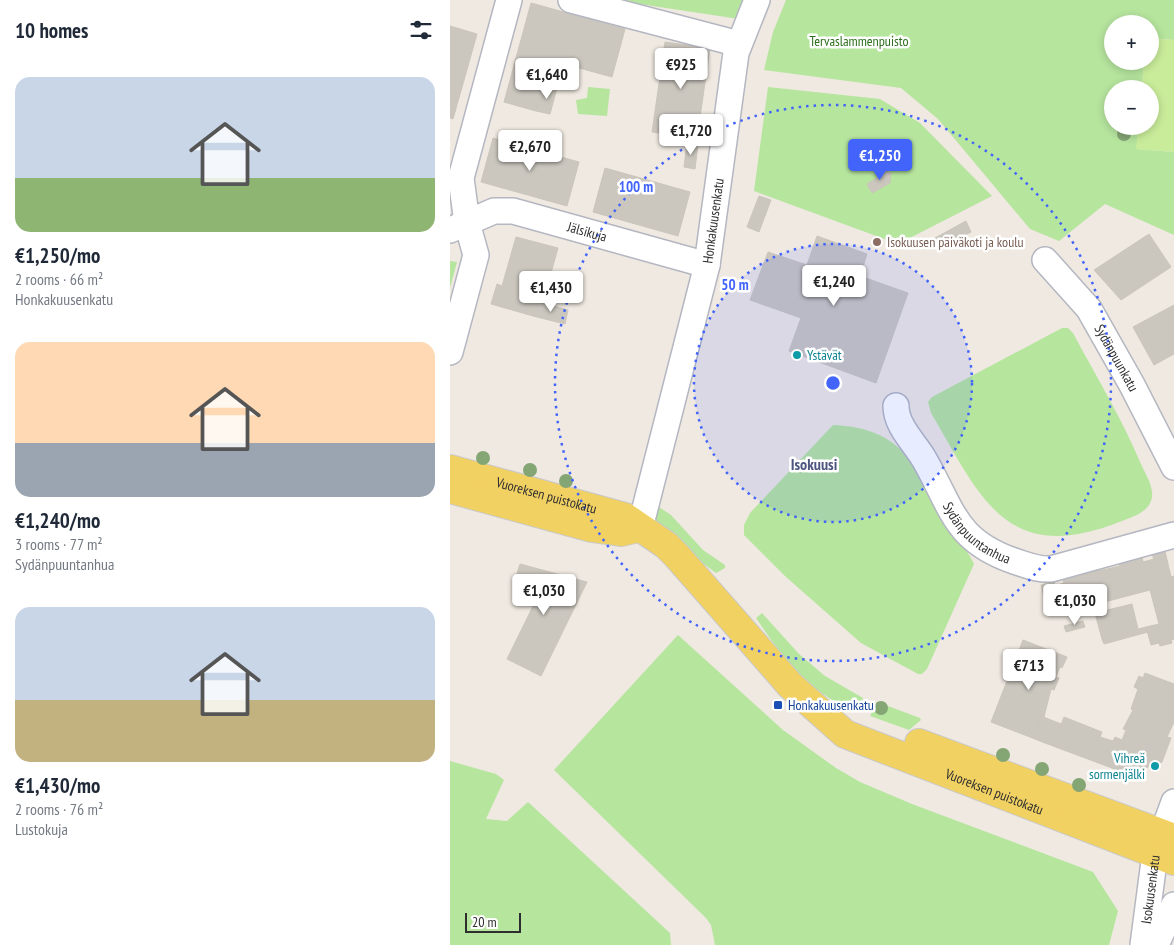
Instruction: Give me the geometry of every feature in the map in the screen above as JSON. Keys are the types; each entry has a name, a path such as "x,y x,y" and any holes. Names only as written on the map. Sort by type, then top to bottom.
{"main road":[{"name":"Vuoreksen puistokatu","path":"450,469 598,508 625,517 666,545 790,685 845,734 1166,847"},
{"name":"Vuoreksen puistokatu","path":"450,488 592,528 621,532 640,528"}],"street":[{"path":"450,352 476,255 458,227 461,178 509,0"},
{"path":"571,0 739,44"},
{"name":"Honkakuusenkatu","path":"640,528 707,265 734,59 757,0"},
{"name":"Jälsikuja","path":"458,227 494,211 513,211 707,265"},
{"name":"Sydänpuunkatu","path":"1044,260 1089,309 1132,385 1174,467"},
{"name":"Sydänpuuntanhua","path":"896,406 897,419 924,459 960,525 974,541 994,554 1037,569 1051,569 1174,535"},
{"path":"1166,847 1174,802"},
{"name":"Isokuusenkatu","path":"1143,945 1166,847"},
{"name":"Isokuusenkatu","path":"1156,945 1174,905"}],"green space":[{"path":"613,0 747,0 739,19"},
{"name":"Tervaslammenpuisto","path":"786,0 1174,0 1174,40 1159,39 1159,15 1104,15 1104,70 1143,70 1143,80 1104,80 1104,135 1138,135 1137,149 1174,152 1174,235 1105,204 1059,241 1030,229 938,119 901,88 764,70 773,32"},
{"path":"1159,39 1174,40 1174,152 1136,149 1137,135 1159,135 1159,80 1143,80 1143,70 1159,70"},
{"path":"588,87 610,89 607,116 578,114 576,100 587,98"},
{"path":"768,87 880,99 920,123 992,196 898,244 754,191"},
{"path":"450,261 457,262 450,288"},
{"path":"1062,328 1068,328 1073,333 1117,414 1149,481 1152,498 1147,508 1122,521 1083,533 1051,536 1024,530 1003,517 984,498 949,445 931,413 928,402 932,397"},
{"path":"833,425 857,428 877,434 905,454 916,468 946,522 974,564 927,669 922,674 918,674 861,643 786,577 744,535 744,525 750,513"},
{"path":"653,503 671,515 703,550 725,565 725,568 716,573 682,548 655,521"},
{"path":"762,613 799,654 825,676 863,698 859,710 826,696 799,674 776,647 756,618"},
{"path":"678,635 783,730 836,768 860,782 912,804 1093,872 1118,911 1109,945 715,945 711,925 706,918 554,770"},
{"path":"877,702 921,720 909,730 870,716"},
{"path":"450,761 496,774 504,780 486,819 507,821 528,802 670,933 671,945 450,945"}],"building":[{"path":"531,3 625,29 612,77 550,60 536,111 504,102"},
{"path":"450,26 477,34 453,119 450,118"},
{"path":"665,42 710,48 697,138 652,132"},
{"path":"544,85 557,88 550,114 536,111"},
{"path":"493,138 579,162 567,206 481,182"},
{"path":"687,142 698,144 695,169 684,167"},
{"path":"605,168 690,192 678,236 593,212"},
{"path":"882,169 891,173 890,183 872,193 867,184 877,178"},
{"path":"759,196 771,200 759,232 747,227"},
{"path":"966,221 971,232 941,249 935,238"},
{"path":"1149,234 1171,267 1121,300 1094,270"},
{"name":"Isokuusen päiväkoti ja koulu","path":"817,236 867,254 860,276 908,293 876,383 789,351 801,318 750,300 768,252 807,265"},
{"path":"516,237 558,248 549,280 544,279 533,316 491,304 497,284 502,286"},
{"path":"537,301 568,310 565,324 533,316"},
{"path":"1174,305 1174,354 1154,365 1133,327"},
{"path":"1165,551 1171,577 1174,576 1174,639 1171,640 1172,643 1160,646 1159,643 1151,645 1146,627 1159,624 1150,590 1093,605 1092,600 1048,612 1041,585 1054,581 1055,586 1064,583 1063,578 1076,574 1076,577 1098,569 1098,571 1120,566 1119,563 1142,557 1143,562 1154,559 1152,554"},
{"path":"520,564 587,582 541,676 507,659 539,594 513,586"},
{"path":"1132,604 1138,629 1102,639 1095,613"},
{"path":"1083,621 1085,627 1066,632 1064,626"},
{"path":"1146,627 1148,632 1104,644 1102,639"},
{"path":"1023,640 1067,657 1056,677 1059,678 1054,690 1051,689 1044,717 1041,716 1037,726 1052,732 1048,744 991,722"},
{"path":"1145,673 1174,684 1174,722 1167,737 1171,738 1162,762 1128,774 1053,746 1064,717 1102,732 1100,737 1113,741 1115,737 1122,740 1126,730 1123,729 1133,710 1131,709 1138,689 1134,687 1139,676 1143,678"},
{"path":"1041,716 1061,724 1053,746 1033,738"}],"place":[{"name":"Isokuusen päiväkoti ja koulu","path":"877,242"},
{"name":"Ystävät","path":"797,355"},
{"name":"Honkakuusenkatu","path":"778,705"},
{"name":"Vihreä sormenjälki","path":"1155,766"}],"district":[{"name":"Isokuusi","path":"814,464"}]}
